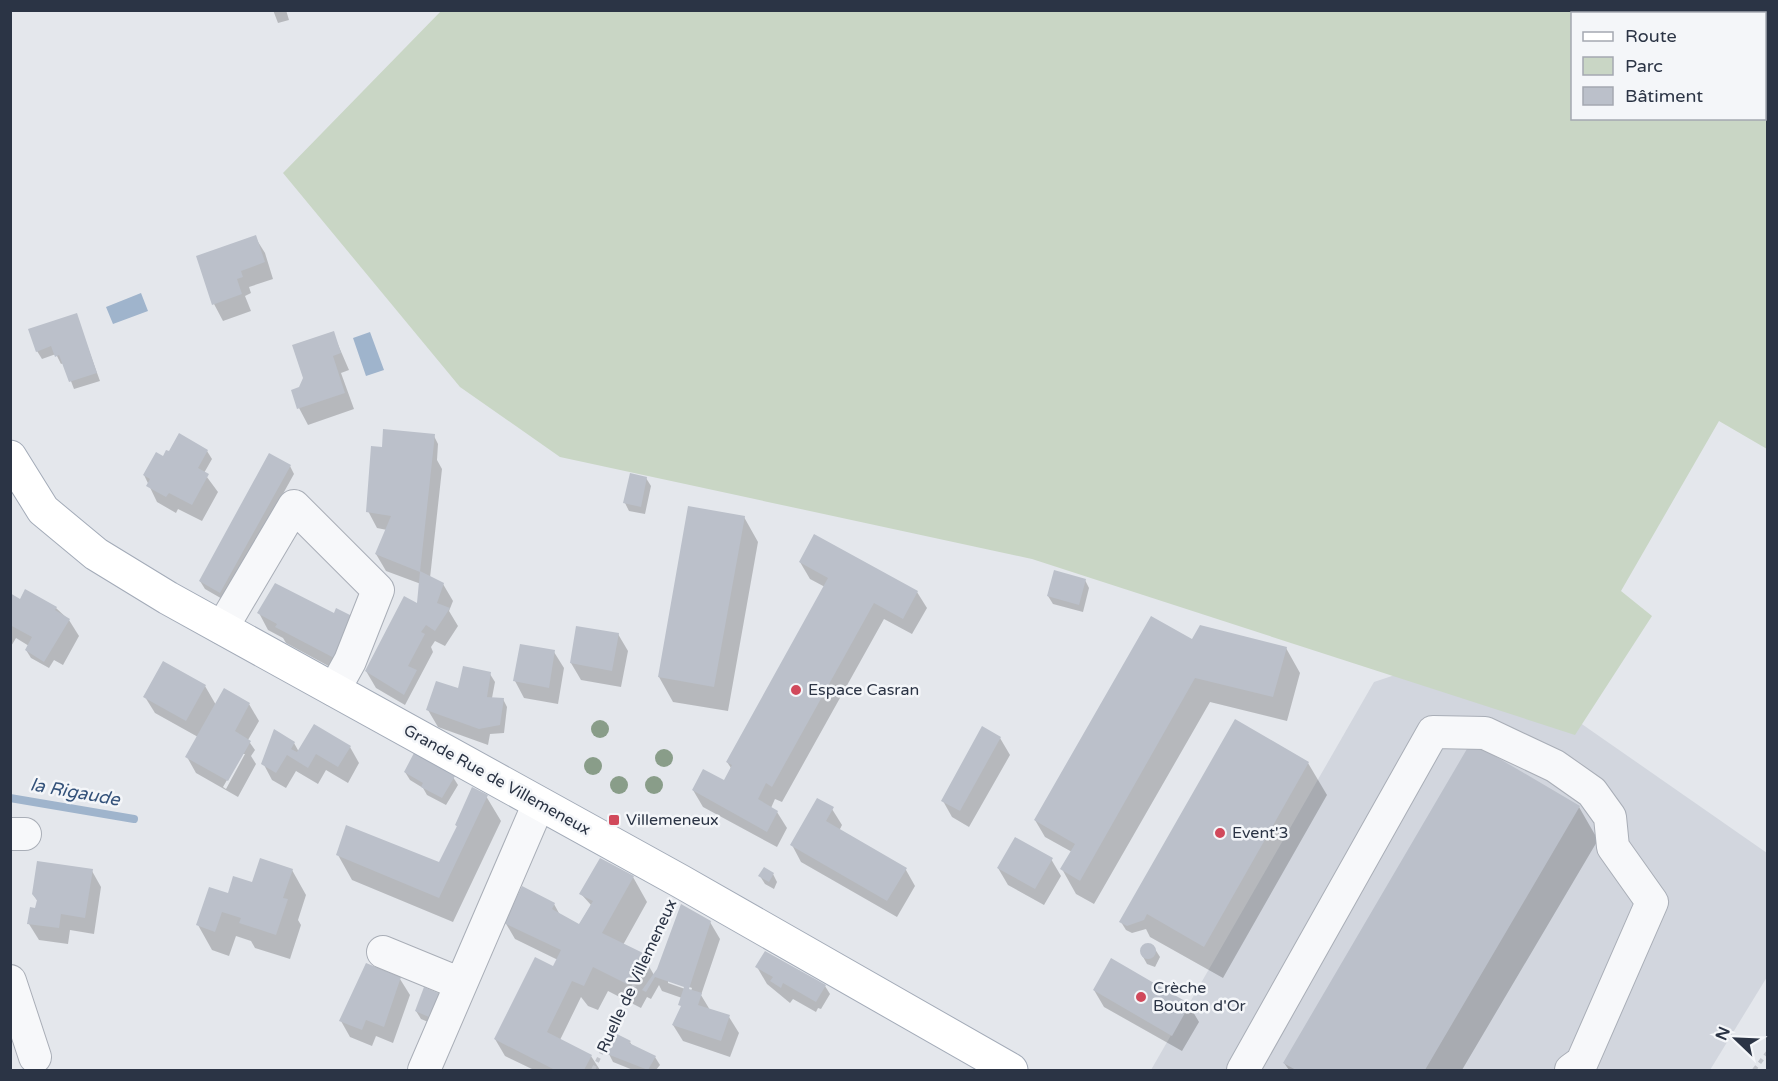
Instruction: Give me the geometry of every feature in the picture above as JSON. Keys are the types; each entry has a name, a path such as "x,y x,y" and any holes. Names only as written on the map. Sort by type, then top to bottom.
{"main road":[{"name":"Grande Rue de Villemeneux","path":"13,467 43,510 96,554 222,628 680,881 1011,1071"}],"lane":[{"path":"222,628 294,506 378,590 350,661 334,690"},
{"path":"1243,1071 1433,732 1485,733 1555,766 1592,792 1610,817 1613,847 1652,902 1582,1062 1571,1071"},
{"path":"424,1071 539,803"},
{"path":"383,952 462,984"},
{"path":"10,981 35,1057"}],"path":[{"name":"Ruelle de Villemeneux","path":"593,1071 647,960 680,881"},
{"path":"1754,1071 1767,1052"}],"shaded area":[{"path":"1407,671 1553,704 1767,853 1767,977 1710,1070 1151,1070 1374,682"}],"green space":[{"path":"442,10 1751,11 1571,12 1571,120 1766,120 1766,34 1767,449 1719,421 1621,591 1652,616 1575,735 1032,559 560,457 460,387 283,173"}],"water":[{"path":"141,293 148,311 113,324 106,307"},
{"path":"370,332 384,370 366,376 353,338"}],"building":[{"path":"256,235 265,262 241,271 243,277 237,279 242,294 212,305 196,256"},
{"path":"77,313 97,373 69,382 59,355 55,357 51,346 36,352 28,329"},
{"path":"334,331 341,353 333,356 345,393 297,409 291,390 299,387 303,378 292,345"},
{"path":"383,429 435,434 420,572 375,554 391,516 366,512 371,446 382,447"},
{"path":"179,433 208,450 198,468 209,474 192,505 169,493 166,497 146,486 150,479 143,475 156,452 163,456 166,450 169,451"},
{"path":"269,453 291,465 220,593 199,581"},
{"path":"630,473 647,477 641,507 623,503"},
{"path":"688,506 745,516 714,687 658,677"},
{"name":"Espace Casran","path":"814,534 918,591 903,619 874,603 772,787 766,783 758,799 778,811 767,832 692,790 703,769 724,780 732,765 726,762 828,578 799,562"},
{"path":"1054,570 1086,579 1079,605 1047,596"},
{"path":"420,571 444,583 437,603 450,608 435,631 426,625 421,632 425,634 408,666 417,670 404,695 365,671 404,596 417,603"},
{"path":"275,583 334,613 336,608 356,618 336,659 275,627 277,624 257,613"},
{"path":"25,589 57,607 55,610 70,619 44,662 25,650 32,637 10,625 10,593 20,599"},
{"path":"1151,616 1192,639 1200,625 1287,647 1273,697 1195,678 1080,881 1060,869 1075,844 1034,820"},
{"path":"576,626 619,633 612,671 570,663"},
{"path":"520,644 555,650 549,688 513,681"},
{"path":"163,661 206,685 186,721 143,697"},
{"path":"463,666 491,672 487,697 504,698 500,725 479,729 426,710 436,681 458,688"},
{"path":"224,688 250,703 235,731 251,741 228,781 185,757"},
{"name":"Event'3","path":"1235,719 1309,762 1204,947 1147,914 1144,920 1127,926 1119,922"},
{"path":"314,724 351,746 338,767 316,754 308,768 287,755 276,773 261,764 274,729 295,742 291,749 297,752"},
{"path":"982,726 1001,737 960,811 941,801"},
{"path":"1471,742 1580,806 1425,1070 1296,1070 1283,1063"},
{"path":"414,753 455,776 442,798 421,787 423,783 404,772"},
{"path":"472,787 488,795 439,898 336,855 346,825 439,862 457,826 455,825"},
{"path":"817,798 834,807 826,821 907,868 887,901 790,845"},
{"path":"1015,837 1053,858 1035,889 997,868"},
{"path":"260,858 293,869 283,898 288,899 276,935 239,923 241,918 222,912 215,932 196,925 209,887 228,893 233,876 252,882"},
{"path":"600,858 634,876 602,933 643,953 627,984 593,967 584,986 572,981 547,1032 592,1055 584,1070 555,1070 494,1039 535,957 553,966 561,950 504,923 522,886 555,903 552,909 579,924 593,901 579,894"},
{"path":"37,861 93,869 85,918 61,914 59,928 27,924 30,907 35,908 37,900 32,894"},
{"path":"764,867 774,873 769,882 758,876"},
{"path":"681,904 711,921 689,989 702,993 698,1005 730,1015 721,1041 672,1025 681,1006 678,1005 684,987 655,977 646,992 642,990 657,969"},
{"path":"1145,943 1151,943 1156,951 1154,957 1145,959 1140,954 1140,948"},
{"path":"765,951 826,985 816,1002 783,983 781,988 770,981 773,977 755,967"},
{"name":"Crèche Bouton d'Or","path":"1111,958 1190,1004 1172,1036 1093,990"},
{"path":"366,963 401,977 384,1027 366,1020 362,1030 339,1021"},
{"path":"424,987 445,996 436,1020 415,1011"},
{"path":"617,1034 631,1041 629,1043 656,1056 648,1070 607,1054"}],"waterway":[{"name":"la Rigaude","path":"10,798 134,819"}],"place":[{"name":"Espace Casran","path":"796,690"},
{"name":"Villemeneux","path":"614,820"},
{"name":"Event'3","path":"1220,833"},
{"name":"Crèche Bouton d'Or","path":"1141,997"}]}
